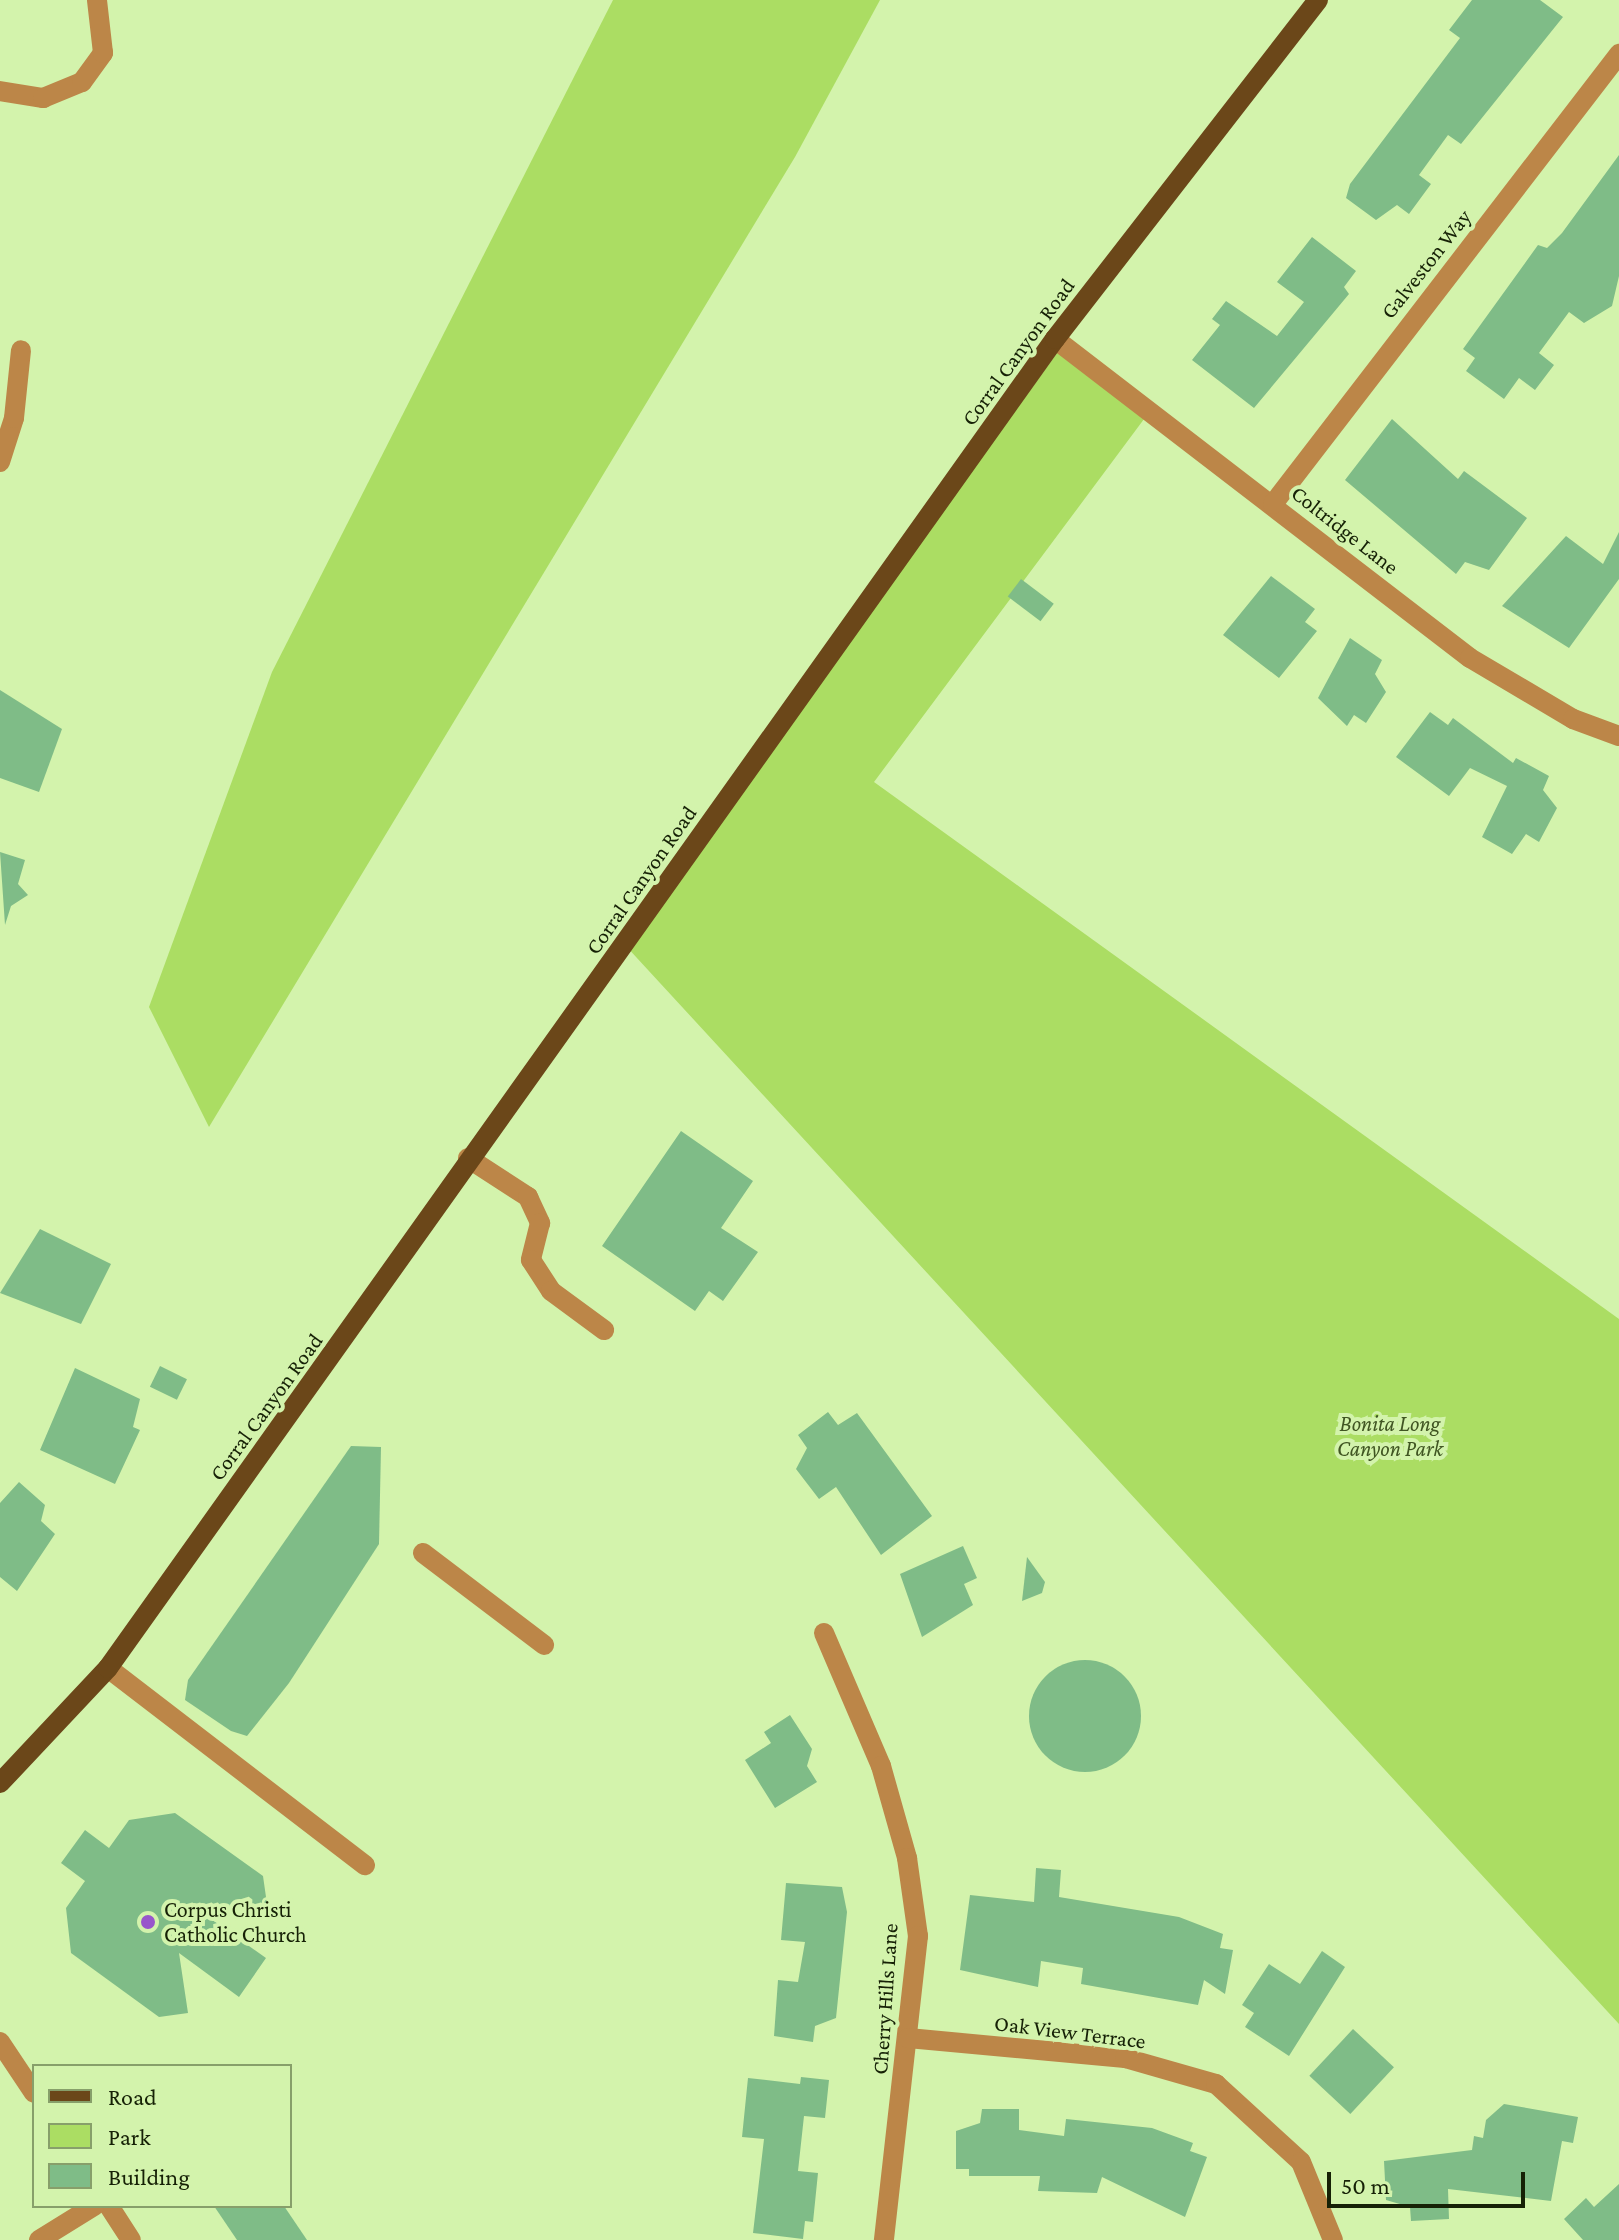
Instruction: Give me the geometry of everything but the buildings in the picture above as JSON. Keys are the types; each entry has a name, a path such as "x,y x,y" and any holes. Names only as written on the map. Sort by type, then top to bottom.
{"main road":[{"name":"Corral Canyon Road","path":"0,1783 108,1668 468,1158 1055,339 1318,0"}],"street":[{"path":"0,91 43,98 82,82 103,53 97,0"},
{"name":"Galveston Way","path":"1273,504 1619,54"},
{"name":"Coltridge Lane","path":"1055,339 1470,658 1573,719 1619,736"},
{"path":"0,462 14,418 21,350"},
{"path":"468,1158 528,1197 540,1223 531,1260 551,1291 604,1330"},
{"path":"423,1553 544,1645"},
{"name":"Cherry Hills Lane","path":"824,1633 881,1766 907,1858 918,1936 884,2240"},
{"path":"108,1668 365,1865"},
{"name":"Oak View Terrace","path":"908,2038 1125,2058 1216,2084 1301,2162 1333,2240"},
{"path":"0,2042 32,2090"},
{"path":"39,2240 91,2208"},
{"path":"110,2208 131,2240"}],"green space":[{"path":"613,0 880,0 795,157 209,1127 149,1007 272,672"},
{"name":"Bonita Long Canyon Park","path":"1063,345 1150,411 874,782 1619,1319 1619,2024 625,945"}],"place":[{"name":"Corpus Christi Catholic Church","path":"148,1922"}]}
